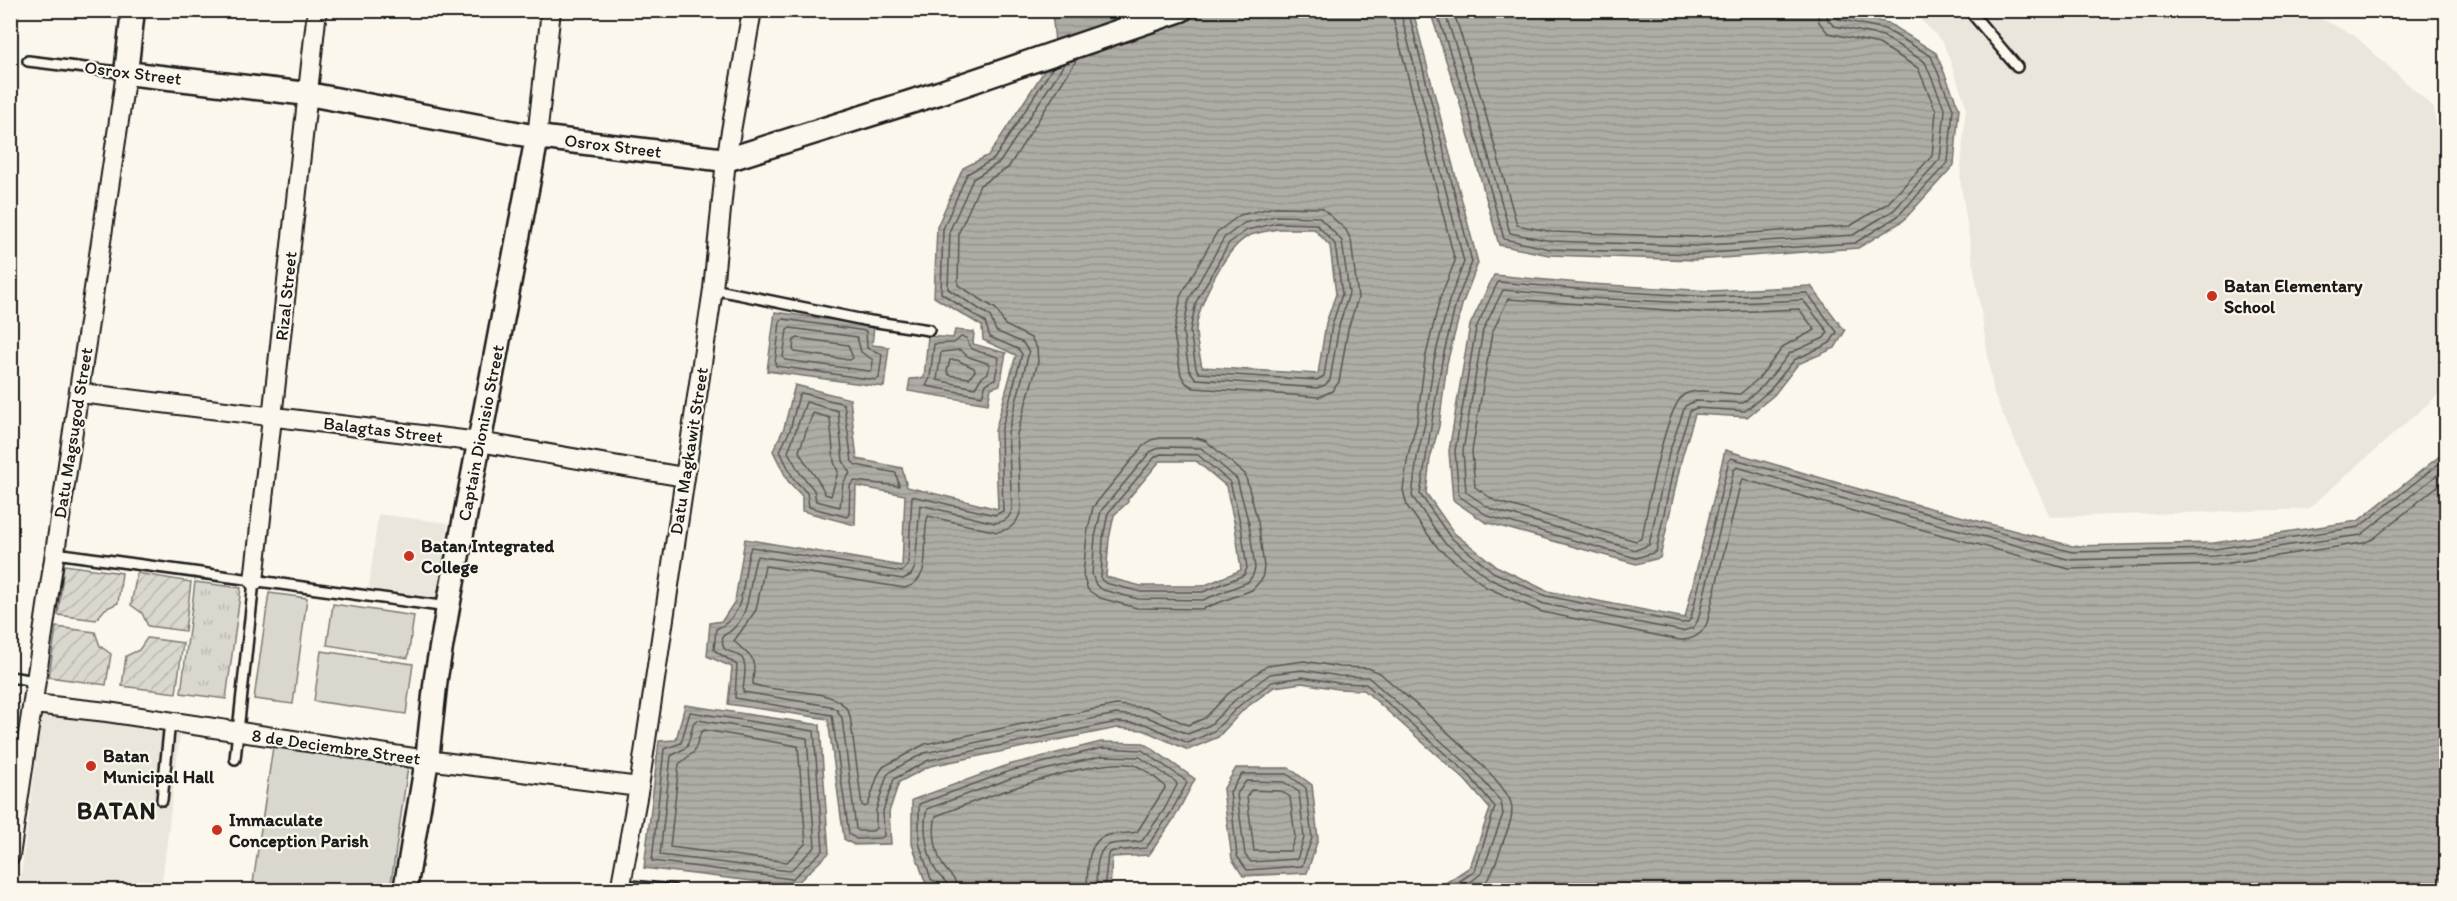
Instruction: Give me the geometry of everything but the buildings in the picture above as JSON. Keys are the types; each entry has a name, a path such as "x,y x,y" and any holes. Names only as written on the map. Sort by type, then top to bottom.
{"street":[{"name":"Datu Magsugod Street","path":"10,856 80,393 133,10"},
{"name":"Rizal Street","path":"254,580 317,10"},
{"name":"Captain Dionisio Street","path":"405,891 427,760 436,677 448,607 537,137 551,10"},
{"name":"Datu Magkawit Street","path":"620,888 639,787 713,289 726,160 752,10"},
{"name":"Osrox Street","path":"126,73 308,94 537,137 726,160 939,93 1180,10"},
{"name":"Balagtas Street","path":"80,393 479,442 684,477"},
{"name":"8 de Deciembre Street","path":"34,704 170,721 427,760 639,787"}],"lane":[{"path":"1969,10 2017,67"},
{"name":"Osrox Street","path":"28,61 126,73"},
{"path":"713,289 864,320 929,330"},
{"path":"55,553 448,607"},
{"path":"235,759 236,732 254,580"},
{"path":"10,677 36,681"},
{"path":"162,800 170,721"},
{"path":"620,888 674,891"}],"shaded area":[{"name":"Batan Elementary School","path":"1912,11 2305,11 2354,35 2434,108 2446,203 2446,388 2308,509 2050,517 1994,395 1960,179 1966,105 1943,42"},
{"name":"Batan Integrated College","path":"378,514 448,523 439,598 369,588"},
{"path":"43,709 181,728 161,890 19,890"}],"green space":[{"path":"64,565 122,573 118,603 105,609 96,620 58,615"},
{"path":"137,573 191,582 185,631 148,626 142,613 131,605"},
{"path":"195,582 241,588 226,699 181,693"},
{"path":"269,593 307,598 293,704 254,699"},
{"path":"333,604 414,616 408,658 327,645"},
{"path":"56,627 95,632 100,646 111,654 106,685 49,677"},
{"path":"147,638 183,643 176,693 122,686 126,656 139,650"},
{"path":"321,651 413,664 406,714 314,701"},
{"path":"275,733 410,753 390,890 252,890"}],"water":[{"path":"10,11 19,11 11,63"},
{"path":"1052,11 1413,11 1478,263 1462,305 1447,363 1439,426 1430,459 1426,493 1454,533 1496,566 1547,591 1685,618 1725,450 1859,489 2072,546 2214,543 2358,521 2446,451 2446,890 1435,890 1470,867 1490,809 1465,780 1364,690 1338,689 1302,683 1274,687 1243,710 1218,737 1188,750 1143,730 1117,728 930,766 899,782 889,812 891,844 854,845 844,839 828,719 728,704 732,667 707,656 710,623 722,621 735,601 745,539 902,566 905,495 856,486 855,525 802,511 802,496 788,481 773,451 784,428 795,385 850,399 857,459 902,468 907,487 998,509 995,431 1016,355 983,340 982,326 934,297 937,227 963,168 989,155 1056,53","holes":["1278,229 1314,229 1330,246 1336,294 1326,323 1318,374 1202,367 1196,330 1202,306 1215,276 1232,250 1242,241 1251,235","1160,461 1196,461 1226,486 1235,526 1241,570 1203,586 1141,586 1106,577 1109,539 1114,515 1128,502 1128,499"]},
{"path":"1430,11 1826,11 1888,23 1936,53 1959,108 1954,165 1903,221 1858,248 1695,260 1549,255 1499,245 1459,100"},
{"path":"1494,275 1590,284 1711,291 1811,286 1845,331 1835,348 1798,364 1774,395 1747,417 1695,414 1682,457 1660,558 1636,564 1485,522 1453,500 1449,451 1470,325"},
{"path":"775,312 874,326 872,345 889,347 884,387 767,371"},
{"path":"955,330 974,332 973,344 1006,353 1000,385 991,388 988,404 908,391 910,379 924,378 928,336 953,338"},
{"path":"685,705 820,725 829,853 794,886 644,868 659,741 676,740"},
{"path":"1101,742 1144,743 1195,779 1175,817 1149,855 1112,857 1110,890 940,890 926,884 912,844 912,800 1008,765"},
{"path":"1236,768 1289,768 1312,785 1318,839 1307,873 1243,876 1232,859 1223,790"}],"place":[{"name":"Batan Elementary School","path":"2212,296"},
{"name":"Batan Integrated College","path":"409,556"},
{"name":"Batan Municipal Hall","path":"91,766"},
{"name":"Immaculate Conception Parish","path":"217,830"}],"district":[{"name":"BATAN","path":"117,811"}]}
